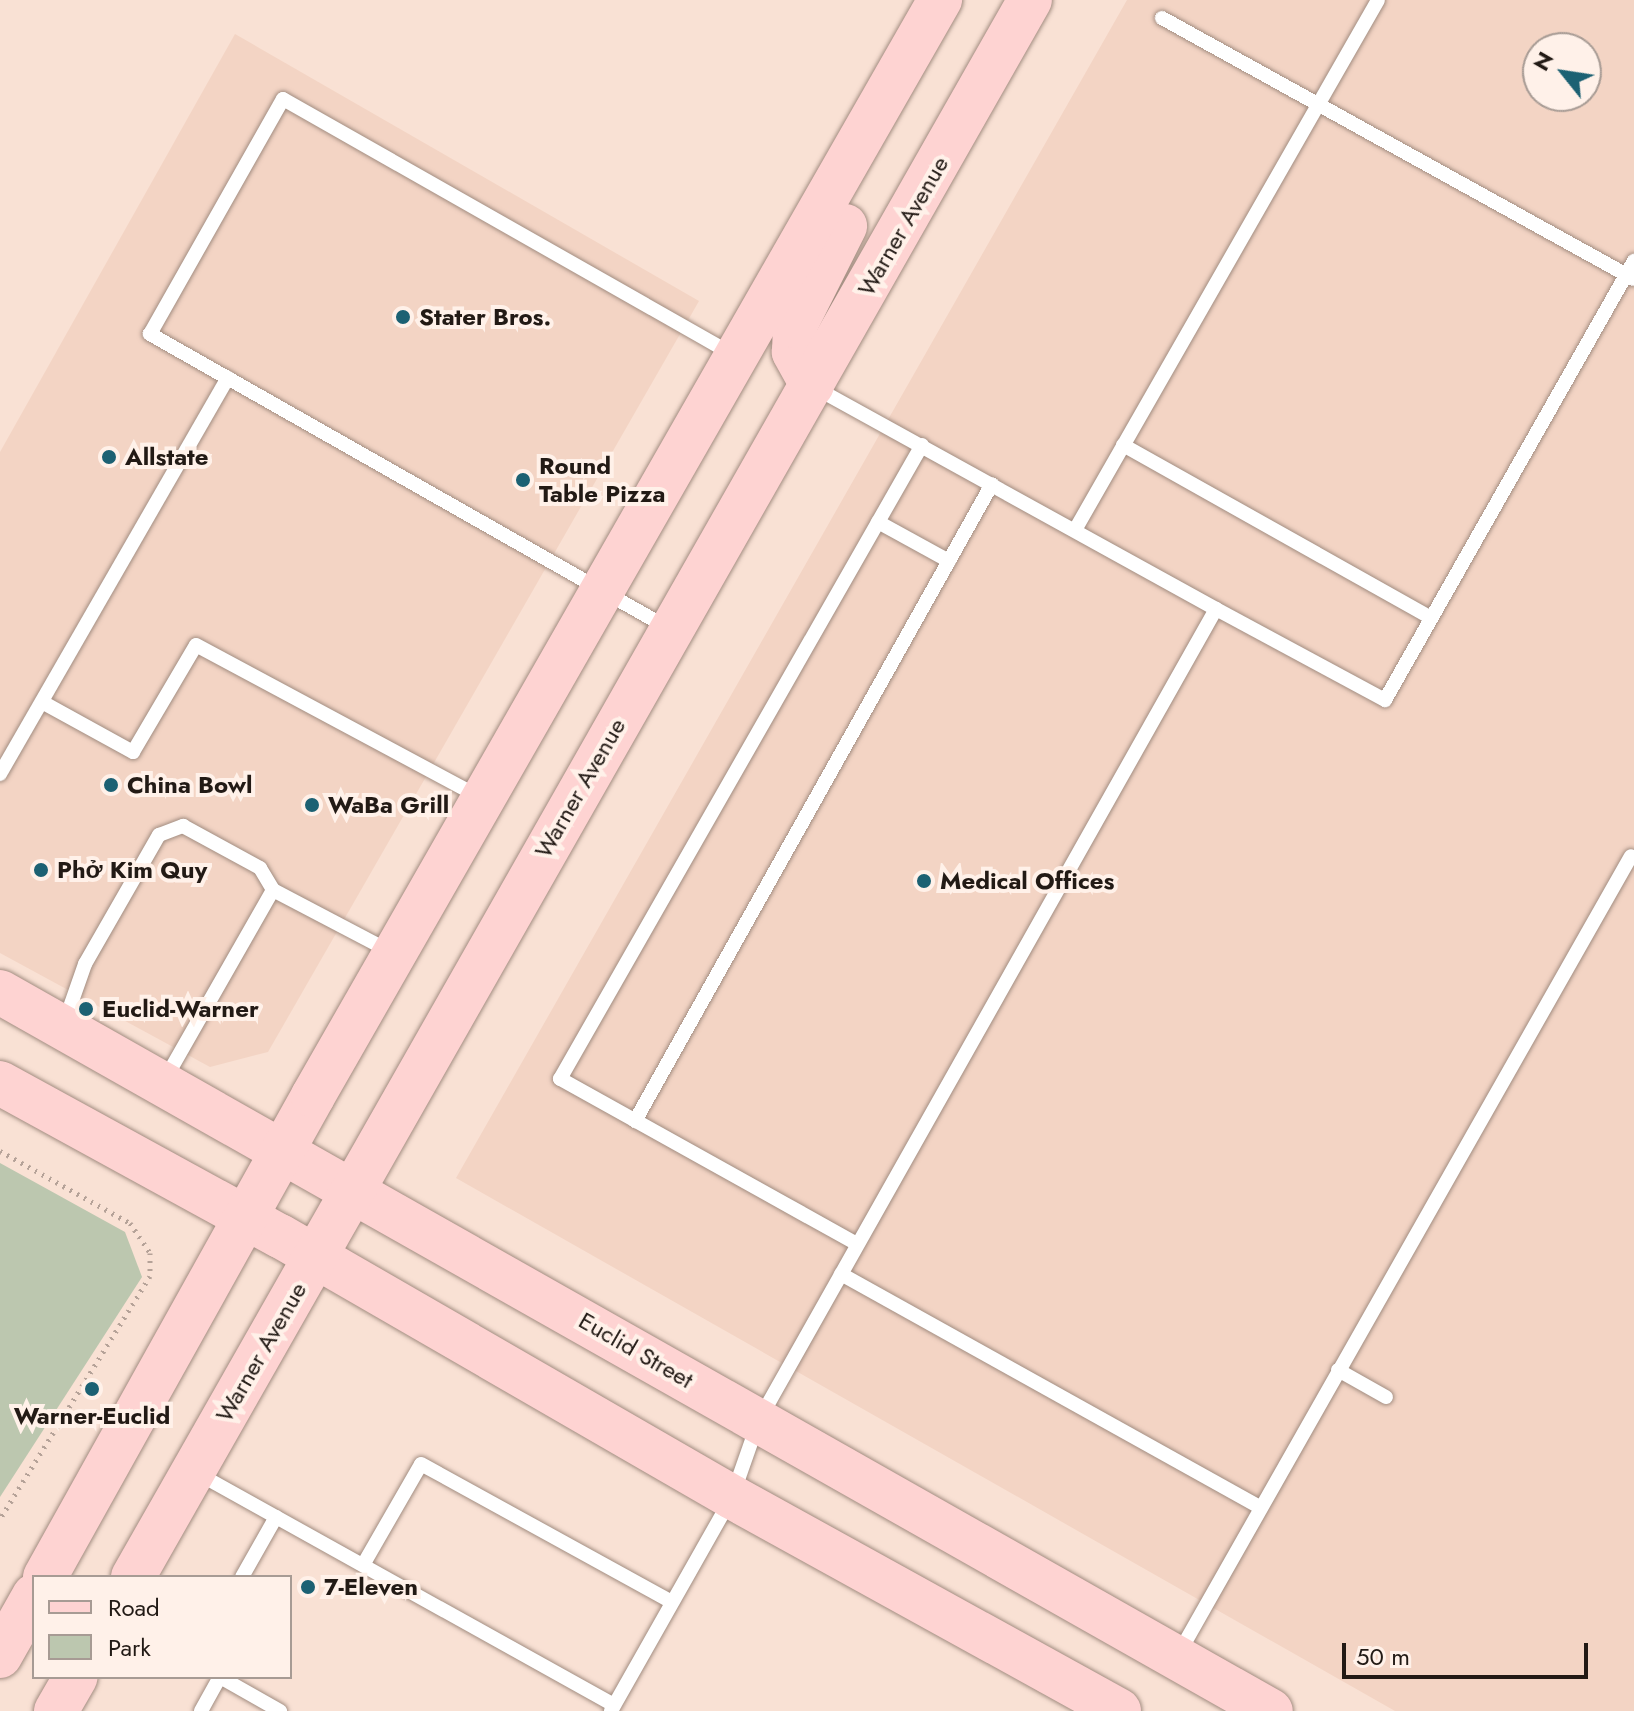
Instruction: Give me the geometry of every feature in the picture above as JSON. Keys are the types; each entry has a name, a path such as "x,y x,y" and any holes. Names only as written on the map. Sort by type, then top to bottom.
{"main road":[{"path":"46,1575 284,1149 736,357 848,168 940,0"},
{"name":"Warner Avenue","path":"134,1575 1030,0"},
{"path":"812,385 794,352 795,326 844,226 848,168"},
{"name":"Euclid Street","path":"0,992 353,1188 1271,1711"},
{"path":"0,1083 316,1256 732,1497 1119,1711"},
{"path":"0,1656 32,1600"},
{"path":"56,1711 75,1679"}],"lane":[{"path":"1075,530 1378,0"},
{"path":"812,385 1385,700 1631,272 1162,18"},
{"path":"671,629 150,334 283,99 736,357"},
{"path":"0,774 228,378"},
{"path":"857,1244 560,1079 922,445"},
{"path":"1123,445 1431,618"},
{"path":"635,1121 992,484"},
{"path":"878,522 949,561"},
{"path":"193,1470 613,1708 732,1497 759,1420 1216,609"},
{"path":"42,702 133,752 196,645 484,800"},
{"path":"63,1025 85,964 159,835 183,826 260,868 273,890 395,954"},
{"path":"1177,1657 1631,856"},
{"path":"163,1082 273,890"},
{"path":"841,1274 1260,1507"},
{"path":"1338,1370 1386,1397"},
{"path":"363,1565 421,1464 672,1602"},
{"path":"243,1575 276,1517"},
{"path":"201,1711 219,1679"},
{"path":"224,1679 280,1711"}],"path":[{"path":"0,1151 130,1223 150,1253 150,1276 0,1519"}],"shaded area":[{"path":"1127,0 1634,0 1634,1711 1395,1711 456,1178"},
{"path":"235,34 699,301 268,1052 210,1067 0,953 0,452"}],"green space":[{"path":"0,1163 125,1232 142,1277 0,1497"}],"place":[{"name":"Stater Bros.","path":"403,317"},
{"name":"Allstate","path":"109,457"},
{"name":"Round Table Pizza","path":"523,480"},
{"name":"China Bowl","path":"111,785"},
{"name":"WaBa Grill","path":"312,805"},
{"name":"Phở Kim Quy","path":"41,870"},
{"name":"Medical Offices","path":"924,881"},
{"name":"Euclid-Warner","path":"86,1009"},
{"name":"Warner-Euclid","path":"92,1389"},
{"name":"7-Eleven","path":"308,1587"}]}
